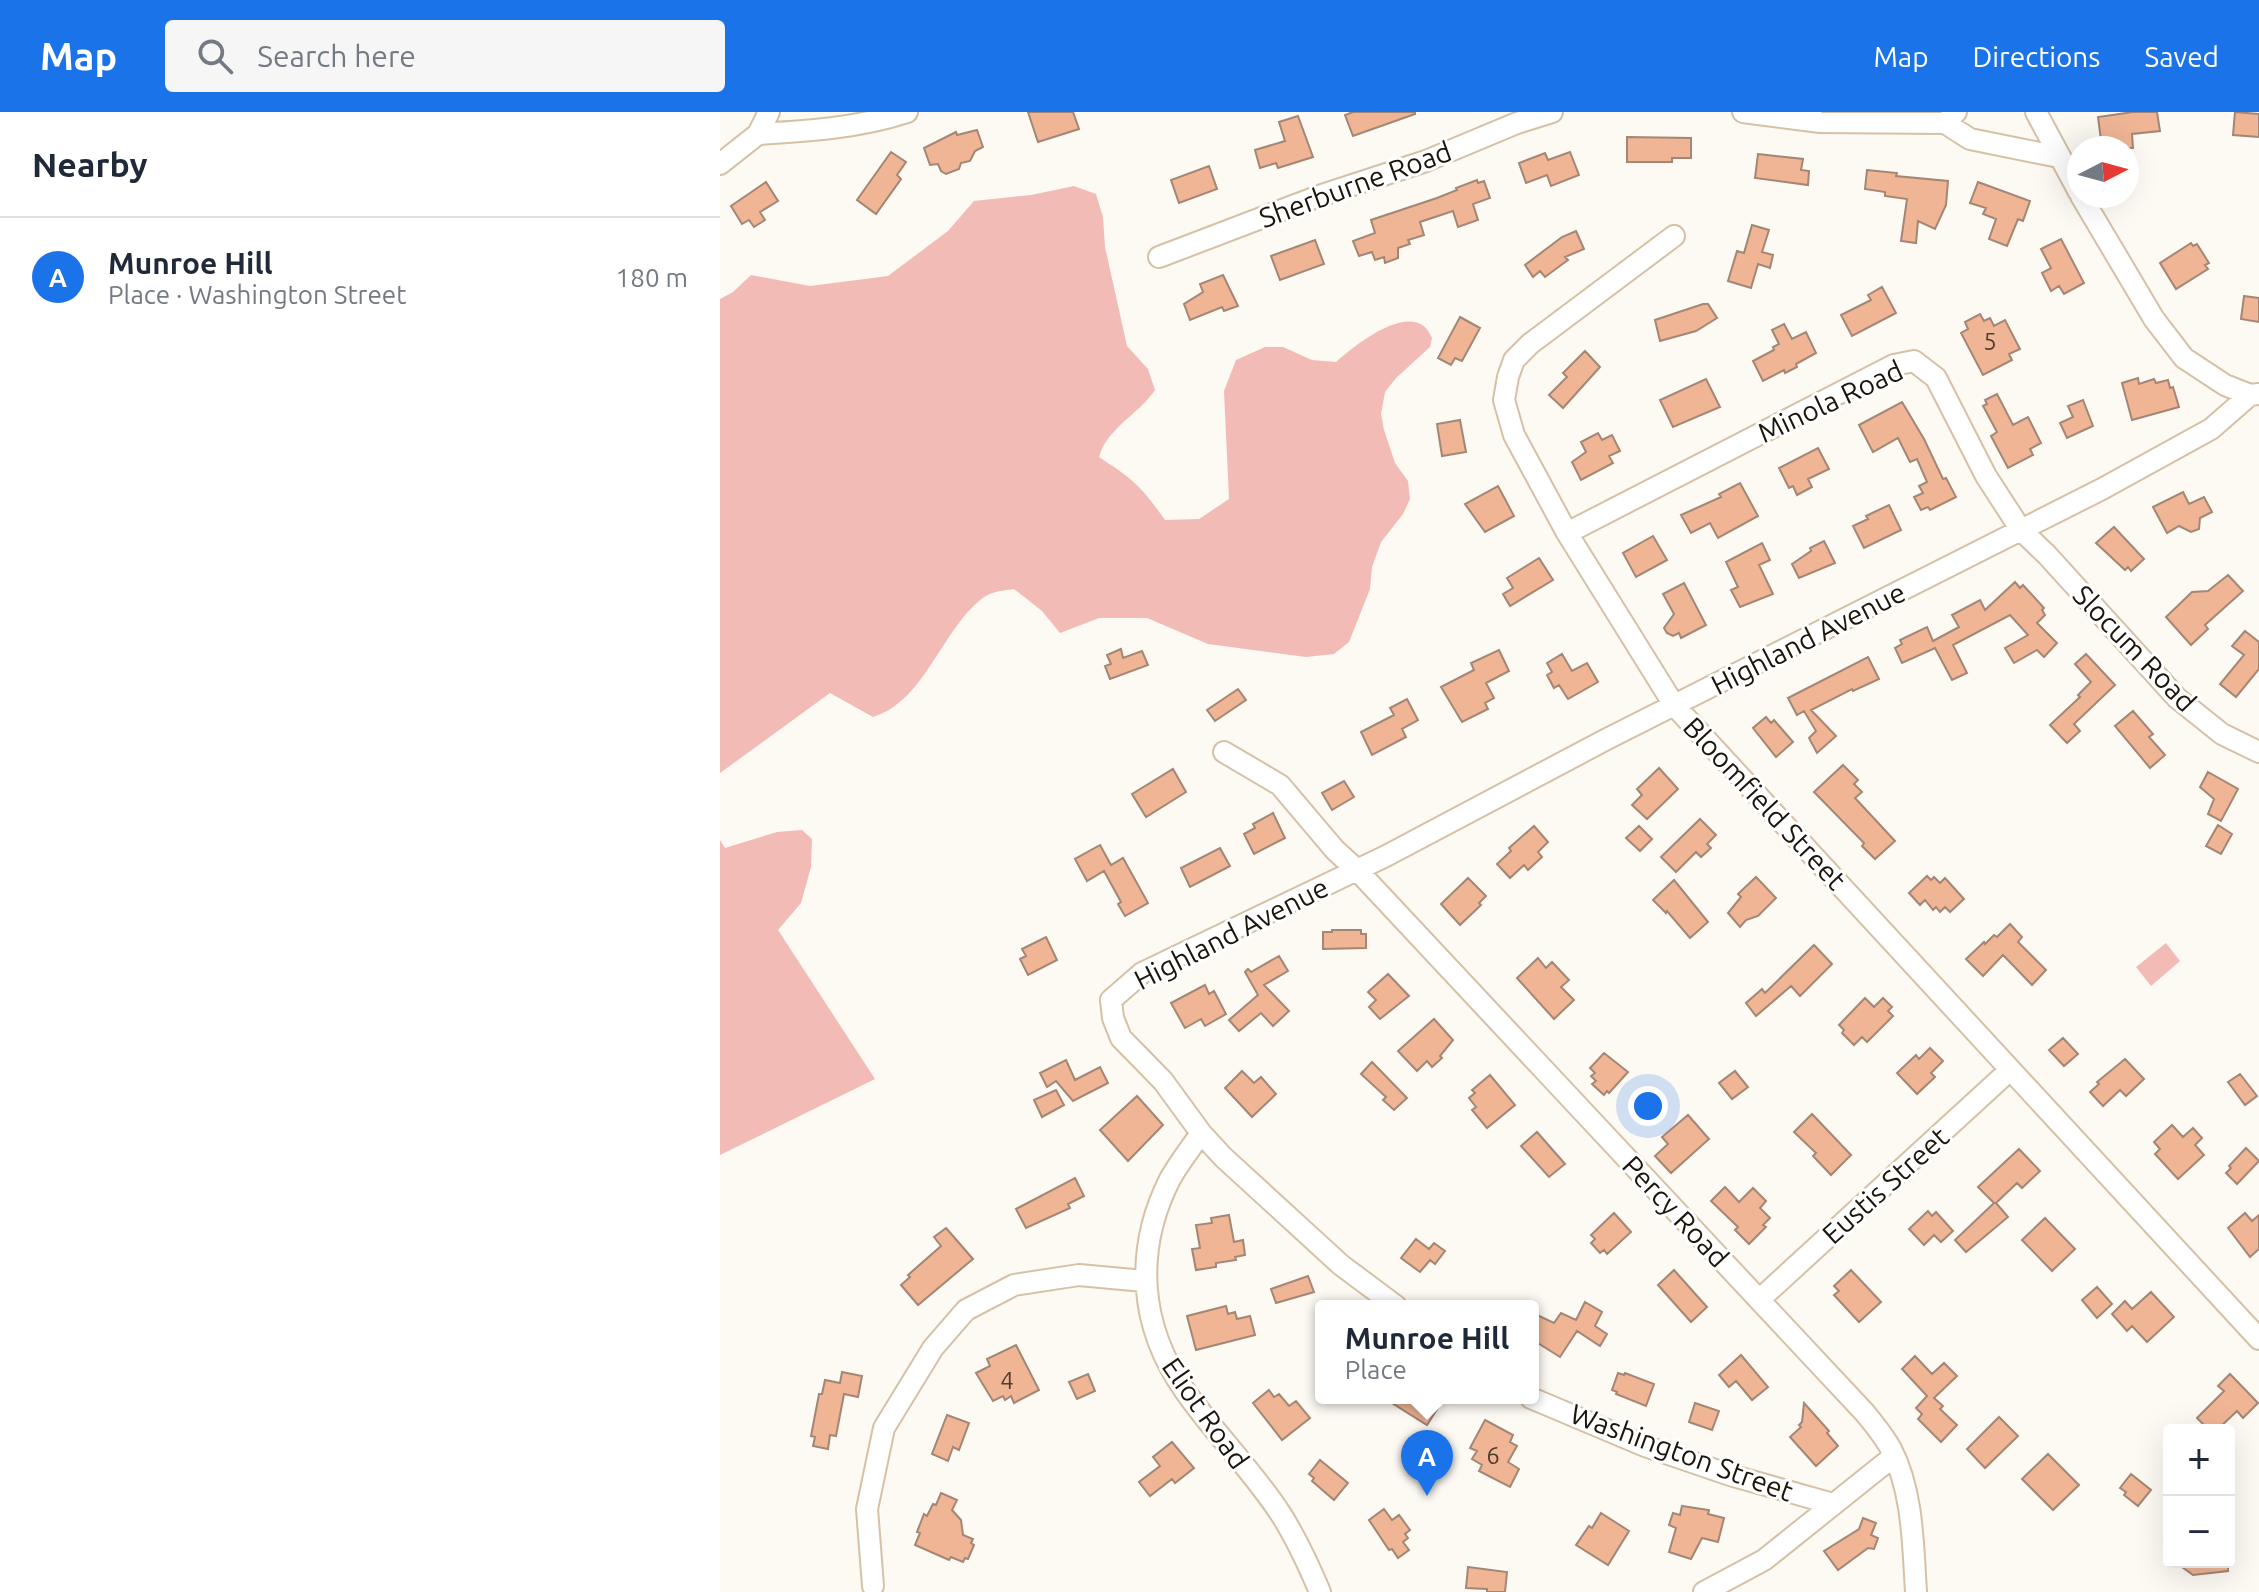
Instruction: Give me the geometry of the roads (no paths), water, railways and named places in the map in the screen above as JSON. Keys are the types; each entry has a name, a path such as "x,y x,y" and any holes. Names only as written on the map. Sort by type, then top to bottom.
{"street":[{"path":"720,164 758,134 769,112"},
{"path":"758,134 823,130 907,112"},
{"path":"1743,112 1786,115 1820,122 1951,117 1970,139 2059,157"},
{"path":"2036,112 2067,171"},
{"name":"Sherburne Road","path":"1159,257 1319,196 1426,161 1543,113"},
{"path":"2088,208 2154,319 2184,358 2225,385 2255,394"},
{"name":"Bloomfield Street","path":"1674,236 1541,336 1514,360 1504,400 1514,435 1567,533 1674,705 2259,1339"},
{"name":"Minola Road","path":"1567,533 1894,365 1914,361 1936,378 1986,476 2021,530"},
{"name":"Highland Avenue","path":"1201,1133 1163,1081 1121,1038 1111,1000 1142,973 1357,870 1674,705 2102,489 2211,429 2255,394"},
{"name":"Slocum Road","path":"2021,530 2177,698 2222,734 2259,752"},
{"name":"Percy Road","path":"1224,752 1280,785 1335,850 1865,1413 1894,1456 1905,1487 1913,1536 1916,1592"},
{"name":"Eustis Street","path":"1759,1300 2010,1070"},
{"path":"1201,1133 1341,1265 1388,1300"},
{"name":"Eliot Road","path":"1201,1133 1172,1177 1155,1212 1144,1281 1149,1314 1158,1346 1183,1389 1281,1514 1320,1592"},
{"path":"873,1586 867,1509 884,1428 933,1348 966,1310 1014,1285 1079,1275 1144,1281"},
{"name":"Washington Street","path":"1539,1401 1645,1446 1730,1475 1833,1504"},
{"path":"1704,1592 1764,1560 1894,1456"}],"place":[{"name":"Munroe Hill","path":"1427,1496"}]}
